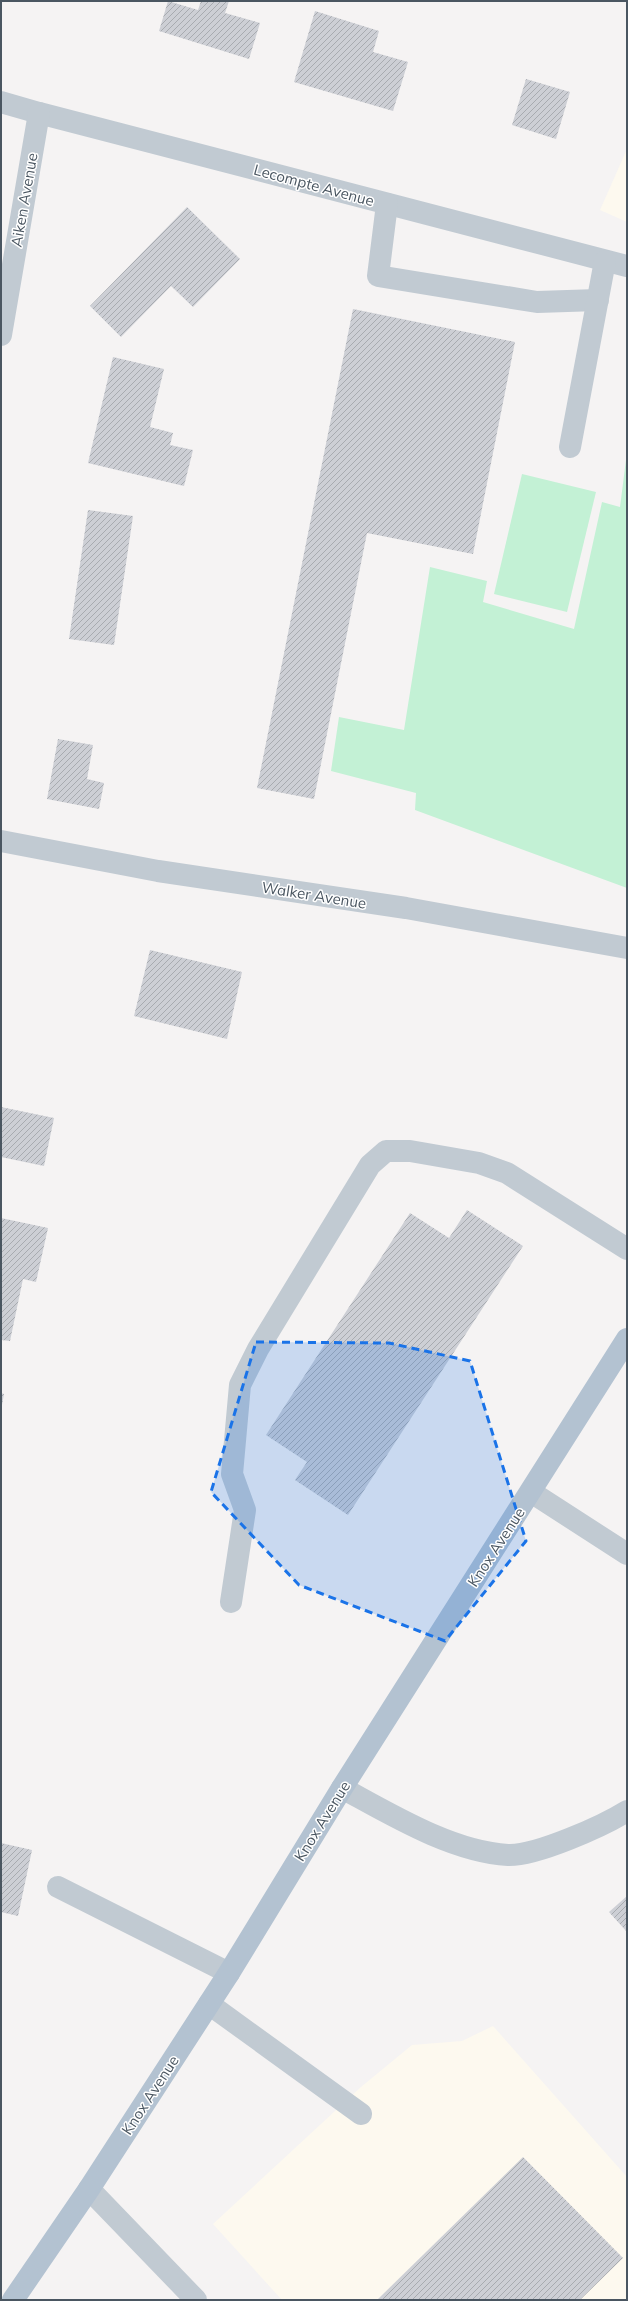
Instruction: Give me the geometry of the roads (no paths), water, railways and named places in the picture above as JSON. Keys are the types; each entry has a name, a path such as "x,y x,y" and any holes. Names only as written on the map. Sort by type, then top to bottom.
{"main road":[{"name":"Knox Avenue","path":"13,2300 89,2189 229,1973 342,1788 532,1492 627,1339"}],"street":[{"name":"Lecompte Avenue","path":"1,102 38,113 627,266"},
{"name":"Aiken Avenue","path":"1,335 38,113"},
{"path":"387,204 378,276 537,302 598,300"},
{"path":"570,447 605,260"},
{"name":"Walker Avenue","path":"1,841 158,871 406,908 627,948"},
{"path":"231,1602 244,1510 232,1474 240,1385 258,1349 370,1165 386,1151 410,1150 479,1162 508,1173 627,1248"},
{"path":"532,1492 627,1554"},
{"path":"342,1788 404,1822 473,1850 509,1855 538,1850 613,1819 627,1811"},
{"path":"58,1887 229,1973"},
{"path":"208,2004 361,2114"},
{"path":"89,2189 196,2300"}]}
